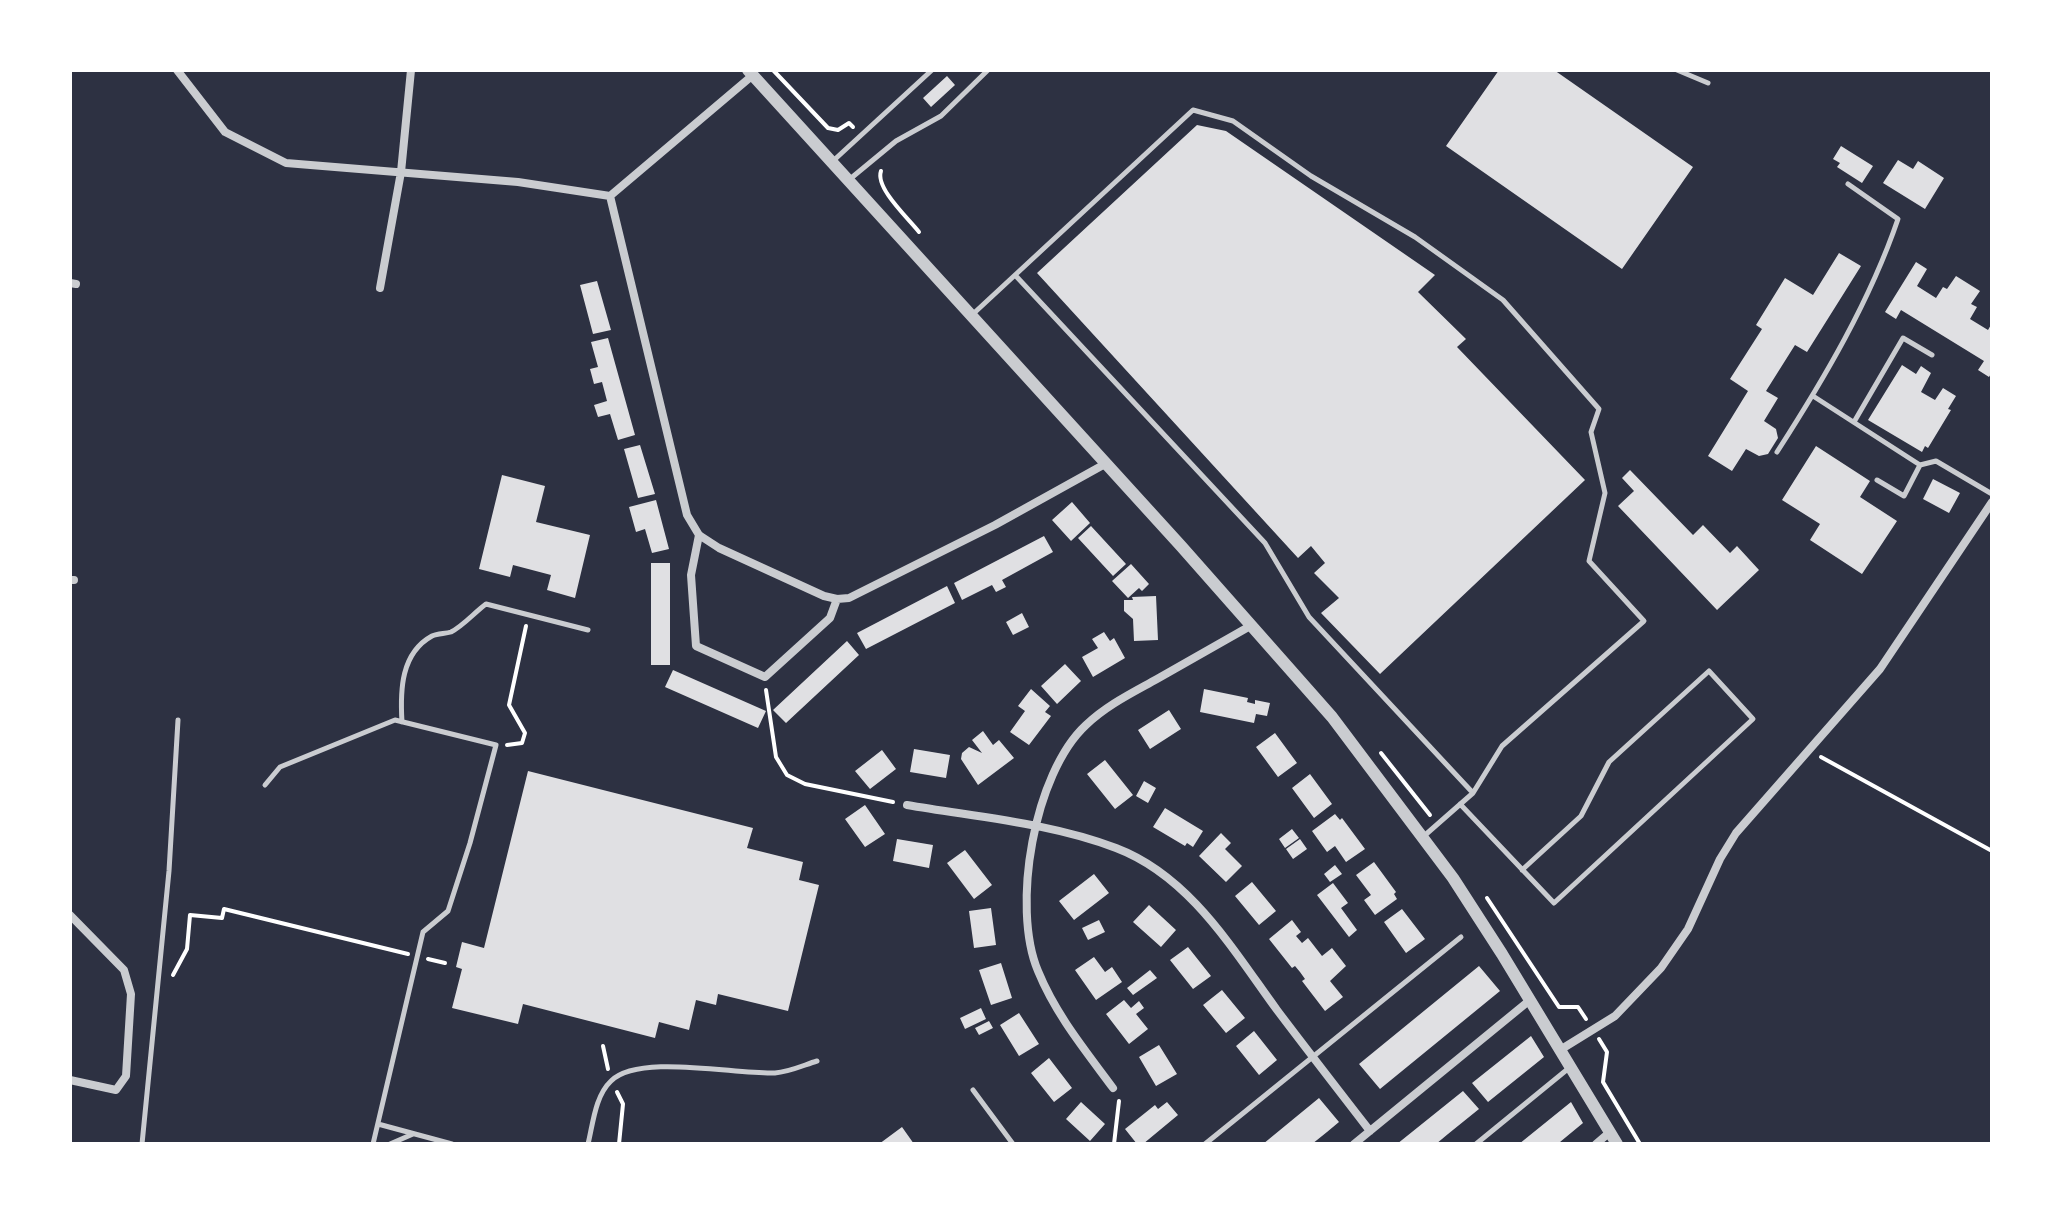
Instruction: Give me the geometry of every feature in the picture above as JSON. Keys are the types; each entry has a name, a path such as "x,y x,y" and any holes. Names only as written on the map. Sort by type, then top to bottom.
{"street":[{"path":"177,70 225,132 286,163 518,182 610,196 751,73 1332,717 1423,837 1530,1000 1614,1138 1596,1144"},
{"path":"380,288 401,172 411,70"},
{"path":"610,196 687,515 699,535 732,554 824,596 849,598 995,525 1105,464"},
{"path":"1560,1050 1615,1016 1654,976 1688,929 1720,859 1736,833 1880,669 1992,502"},
{"path":"699,535 691,575 696,646 765,677 830,618 837,599"},
{"path":"1113,1088 1057,1012 1036,968 1027,931 1027,893 1034,828 1061,756 1083,727 1107,706 1252,625"},
{"path":"907,805 1034,828 1117,848 1150,865 1177,885 1210,920 1370,1131"},
{"path":"70,915 124,970 131,994 126,1076 116,1090 70,1080"},
{"path":"1354,1144 1530,1000"}],"lane":[{"path":"832,161 932,70"},
{"path":"849,180 896,141 941,116 988,70"},
{"path":"1677,70 1708,83"},
{"path":"971,316 1193,110 1233,121 1311,176 1415,237 1503,300 1599,409 1591,432 1605,493 1589,561 1644,621 1502,746 1473,793 1423,837"},
{"path":"1777,452 1813,396 1883,262 1898,219 1848,184"},
{"path":"1015,275 1265,543 1309,617 1473,793"},
{"path":"1854,422 1903,338 1932,355"},
{"path":"1813,396 1920,465 1936,461 1992,494"},
{"path":"1877,480 1904,496 1920,465"},
{"path":"402,722 402,683 407,663 417,648 434,635 451,632 486,604 588,630"},
{"path":"1460,804 1522,870 1554,903 1753,719 1709,671 1609,762 1581,816 1522,870"},
{"path":"142,1144 161,966 178,720"},
{"path":"265,785 280,767 395,720 496,745 457,889 448,911 423,932 373,1144"},
{"path":"1205,1144 1461,937"},
{"path":"588,1144 599,1099 611,1080 633,1069 711,1067 777,1073 817,1061"},
{"path":"1476,1144 1570,1068"},
{"path":"973,1090 1013,1144"},
{"path":"378,1124 452,1144"},
{"path":"390,1144 414,1134"}],"path":[{"path":"773,70 828,128 838,130 849,123"},
{"path":"882,187 880,174 888,164"},
{"path":"496,745 522,743 525,733 509,705 528,615"},
{"path":"765,677 776,757 787,775 805,784 907,805"},
{"path":"1809,750 1992,851"},
{"path":"158,978 171,978 187,949 190,915 222,918 224,909 445,963"},
{"path":"1505,923 1528,957"},
{"path":"1113,1088 1119,1101 1114,1144"}],"building":[{"path":"1499,70 1554,70 1693,167 1622,269 1446,146"},
{"path":"947,76 955,85 931,107 923,98"},
{"path":"1197,125 1226,131 1435,275 1418,292 1466,339 1457,347 1585,480 1380,674 1321,613 1339,598 1314,573 1325,563 1311,546 1298,558 1037,273"},
{"path":"1841,146 1873,166 1862,183 1837,167 1840,163 1833,159"},
{"path":"1898,160 1913,169 1918,161 1944,178 1925,209 1883,183"},
{"path":"1839,253 1861,266 1807,352 1795,345 1766,391 1778,398 1764,421 1776,429 1778,438 1768,454 1759,456 1746,449 1732,471 1708,456 1748,391 1730,379 1762,329 1756,325 1785,278 1813,295"},
{"path":"1916,262 1927,269 1917,286 1936,298 1956,276 1980,291 1971,304 1977,307 1970,319 1988,330 1992,323 1992,372 1989,377 1978,370 1984,361 1901,310 1896,319 1885,312"},
{"path":"597,281 611,330 593,334 580,285"},
{"path":"608,338 635,435 618,440 610,414 598,417 594,405 607,401 602,382 594,384 590,369 598,367 591,342"},
{"path":"1902,365 1916,374 1921,366 1931,373 1921,392 1935,400 1943,388 1956,396 1928,448 1925,446 1922,452 1868,420"},
{"path":"640,445 655,494 638,498 624,449"},
{"path":"1816,446 1870,481 1860,497 1897,521 1862,574 1810,540 1820,524 1782,500"},
{"path":"1630,470 1693,535 1703,525 1730,553 1737,546 1759,570 1717,610 1618,506 1634,491 1622,478"},
{"path":"502,475 545,486 536,522 590,535 575,598 547,590 551,575 513,565 510,577 479,569"},
{"path":"1933,479 1960,493 1949,513 1923,499"},
{"path":"656,500 669,549 652,553 645,529 636,532 629,507"},
{"path":"1072,502 1090,523 1071,541 1052,520"},
{"path":"1091,526 1126,564 1113,576 1078,538"},
{"path":"1044,536 1053,552 1002,580 1006,587 996,592 992,585 962,600 954,583"},
{"path":"651,563 670,563 670,665 651,665"},
{"path":"1131,564 1149,584 1128,598 1112,581"},
{"path":"947,586 955,603 866,649 857,633"},
{"path":"1156,596 1158,640 1134,641 1133,619 1124,611 1124,600"},
{"path":"1022,613 1029,627 1013,635 1006,622"},
{"path":"1104,632 1110,641 1114,638 1125,658 1093,677 1082,657 1098,648 1092,639"},
{"path":"847,641 859,655 786,723 773,710"},
{"path":"1065,664 1081,681 1057,704 1041,686"},
{"path":"673,670 766,711 758,728 665,687"},
{"path":"1031,689 1050,706 1045,712 1051,716 1029,745 1010,732 1025,711 1018,706"},
{"path":"1204,689 1248,698 1247,702 1255,704 1255,700 1270,703 1267,716 1256,714 1254,723 1200,712"},
{"path":"1169,710 1181,729 1150,749 1138,730"},
{"path":"983,731 993,745 999,740 1014,758 978,785 961,759 962,753 969,747 982,753 972,740"},
{"path":"1275,733 1297,763 1278,777 1256,747"},
{"path":"914,749 950,755 946,778 910,772"},
{"path":"882,750 896,769 870,789 855,771"},
{"path":"1105,760 1133,795 1115,809 1087,774"},
{"path":"528,771 753,828 747,848 803,862 799,880 819,885 788,1011 718,994 716,1005 696,1000 689,1030 659,1022 655,1038 523,1004 518,1024 452,1008 462,969 456,967 462,942 484,948"},
{"path":"1310,774 1332,804 1314,818 1292,788"},
{"path":"1144,781 1156,788 1148,803 1136,796"},
{"path":"865,805 885,834 865,847 845,819"},
{"path":"1165,808 1203,831 1193,847 1187,843 1185,846 1153,827"},
{"path":"1335,814 1340,820 1342,818 1365,849 1346,862 1335,846 1327,852 1312,831"},
{"path":"1292,829 1299,838 1285,848 1279,839"},
{"path":"1221,833 1231,843 1225,849 1242,866 1226,882 1199,856"},
{"path":"897,839 933,845 929,868 893,861"},
{"path":"1300,839 1307,849 1293,859 1286,849"},
{"path":"965,850 992,885 974,899 947,863"},
{"path":"1374,862 1396,892 1397,899 1375,915 1364,900 1371,895 1356,875"},
{"path":"1335,865 1342,874 1330,882 1324,874"},
{"path":"1094,874 1109,893 1074,920 1059,901"},
{"path":"1252,882 1276,911 1259,925 1235,896"},
{"path":"1333,883 1348,903 1341,908 1357,930 1349,937 1317,895"},
{"path":"1149,905 1176,930 1161,947 1133,922"},
{"path":"991,908 996,945 974,948 969,911"},
{"path":"1402,909 1425,939 1406,953 1384,922"},
{"path":"1099,920 1105,932 1088,940 1082,928"},
{"path":"1292,920 1301,932 1296,936 1302,943 1308,938 1322,956 1332,948 1346,966 1330,981 1343,997 1325,1011 1302,981 1305,979 1300,972 1295,966 1292,968 1269,939"},
{"path":"1188,947 1211,976 1193,989 1170,960"},
{"path":"1094,957 1105,972 1112,967 1122,982 1096,1000 1075,970"},
{"path":"1001,963 1012,998 991,1005 979,970"},
{"path":"1479,966 1500,991 1380,1089 1359,1064"},
{"path":"1150,970 1157,978 1133,995 1127,988"},
{"path":"1222,990 1245,1018 1226,1033 1203,1005"},
{"path":"1124,1000 1131,1008 1139,1001 1144,1008 1136,1014 1148,1029 1129,1044 1106,1014"},
{"path":"981,1008 986,1019 965,1029 960,1018"},
{"path":"1019,1013 1039,1044 1019,1056 1000,1025"},
{"path":"989,1021 993,1028 979,1035 975,1028"},
{"path":"1254,1031 1277,1060 1259,1075 1236,1046"},
{"path":"1531,1036 1544,1057 1488,1102 1472,1083"},
{"path":"1159,1045 1177,1074 1156,1086 1139,1057"},
{"path":"1049,1058 1072,1088 1054,1102 1031,1073"},
{"path":"1463,1091 1479,1109 1436,1144 1397,1144"},
{"path":"1319,1098 1339,1122 1327,1132 1312,1144 1263,1144"},
{"path":"1081,1102 1105,1124 1090,1141 1066,1119"},
{"path":"1167,1102 1178,1115 1143,1144 1137,1144 1125,1129 1155,1105 1158,1109"},
{"path":"1571,1102 1583,1123 1560,1142 1519,1144"},
{"path":"902,1127 914,1144 879,1144"}]}
